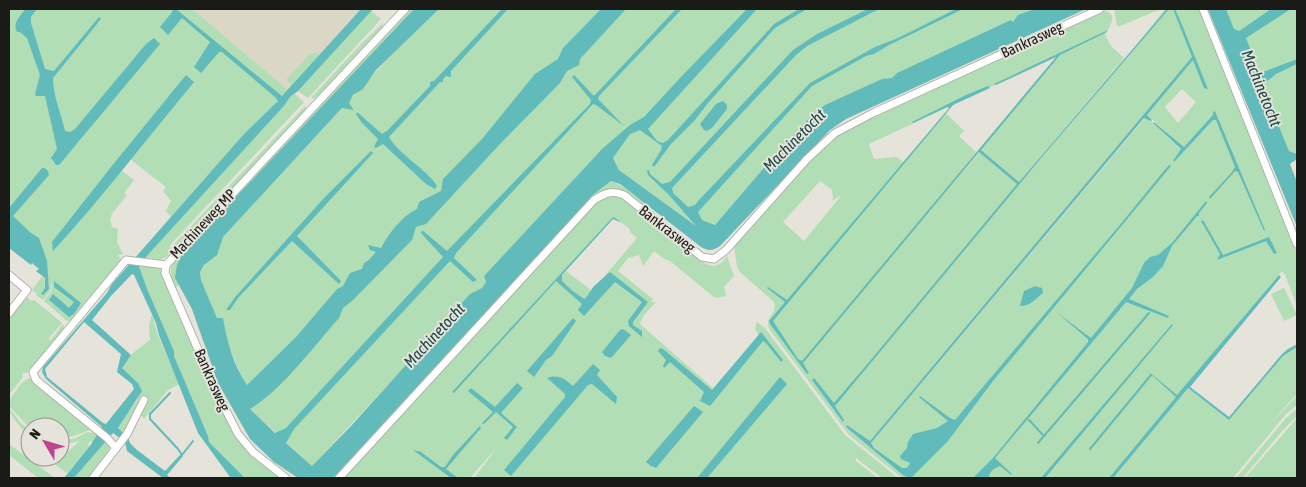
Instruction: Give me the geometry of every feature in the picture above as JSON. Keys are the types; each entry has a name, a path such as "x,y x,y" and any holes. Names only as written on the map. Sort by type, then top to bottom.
{"street":[{"name":"Machineweg MP","path":"116,448 100,432 36,380 33,372 126,260 166,265 405,9"},
{"name":"Bankrasweg","path":"339,478 594,200 615,192 624,195 702,257 714,259 726,250 807,160 835,133 882,109 1100,9"},
{"path":"1203,9 1297,244"},
{"name":"Bankrasweg","path":"166,265 165,273 212,382 238,434 253,452 286,478"},
{"path":"9,275 27,290 9,313"},
{"path":"93,478 127,434 144,400"}],"shaded area":[{"path":"176,9 367,9 290,96"}],"green space":[{"path":"9,9 192,9 288,90 282,96 230,54 281,98 244,134 171,217 166,211 171,201 163,191 166,187 130,159 121,170 134,180 124,193 127,195 110,219 112,227 118,229 117,242 123,254 118,255 121,260 70,321 67,321 44,301 52,290 52,283 51,290 43,300 32,290 42,277 44,277 46,288 49,289 47,270 9,239"},
{"path":"409,9 414,9 182,255 176,277 179,284 175,289 171,271 174,260"},
{"path":"434,9 1037,9 892,78 882,79 811,116 715,225 702,220 696,226 619,170 613,158 603,148 484,276 486,282 482,288 412,359 312,466 250,409 247,385 242,378 201,280 200,272 223,237"},
{"path":"1114,9 1161,9 1117,26"},
{"path":"1165,9 1200,9 1297,251 1297,306 1282,271 1185,386 1229,420 1283,356 1297,347 1297,396 1297,405 1286,414 1233,478 909,478 874,448 871,443 1145,118 1151,121 1183,152 1213,120 1216,120 1227,142 1215,111 1213,112 1214,115 1184,147 1147,115 1193,60 1192,58 870,441 847,425 846,427 908,478 902,478 849,435 770,330 768,322 774,310 774,302 739,271 734,245 803,167 830,140 851,126 1103,10 1108,12 1111,14 1112,21 1105,35 1111,46 1124,58 1019,182 980,149 1058,56 869,144 874,159 896,157 903,162 946,113 964,131 959,136 976,152 921,221 980,152 1017,184 968,244 1126,58","holes":["1182,89 1196,102 1178,123 1165,107","820,181 832,190 833,201 840,197 804,241 783,222","1296,395 1297,396 1268,426"]},
{"path":"1226,9 1271,9 1239,31 1234,29"},
{"path":"1291,9 1297,9 1297,59 1260,73 1245,38"},
{"path":"371,11 381,19 308,98 298,91"},
{"path":"383,23 382,29 331,84 314,99 311,98 361,44"},
{"path":"316,53 319,55 292,85 286,80 310,54"},
{"path":"1297,64 1297,154 1289,151 1265,92 1265,82 1276,74"},
{"path":"295,94 304,102 171,244 172,254 159,260 145,258 290,97"},
{"path":"305,106 307,110 175,251 173,247 176,242"},
{"path":"611,181 643,201 647,210 611,189 569,220 594,194"},
{"path":"616,195 626,199 704,263 717,265 727,256 734,276 724,287 726,296 715,298 670,261 654,251 643,266 639,255 628,258 618,271 653,299 651,302 656,302 644,315 640,324 714,389 759,335 755,329 757,322 765,328 845,435 898,478 882,478 856,458 856,461 878,478 474,478 498,446 470,478 343,478 590,207 601,198","holes":["614,217 629,228 631,233 637,238 592,291 566,271 552,284"]},
{"path":"138,264 156,266 163,273 220,407 235,436 257,461 281,478 245,478 209,442"},
{"path":"1284,288 1297,315 1284,321 1271,294"},
{"path":"27,297 31,301 34,300 62,323 49,338 50,341 63,324 65,328 30,371 22,373 23,377 9,395 9,319"},
{"path":"152,314 158,335 179,384 168,390 144,419 139,410 122,432 117,426 138,399 138,383 122,368 130,356 150,340 149,326"},
{"path":"30,378 93,429 70,436 70,417 20,418 9,408 11,397 25,380"},
{"path":"9,408 20,422 20,427 10,413"},
{"path":"1297,409 1297,416 1243,478 1236,478 1286,418"},
{"path":"1297,418 1297,478 1245,478"},
{"path":"87,432 98,434 93,442 90,441 88,444 90,447 67,473 58,467 70,467 70,450 80,441 70,443 70,439"},
{"path":"105,440 109,446 109,451 91,475 86,478 83,476 81,478 74,478"},
{"path":"9,444 20,452 20,464 9,455"},
{"path":"24,467 40,467 55,478 38,478"}],"water":[{"path":"25,9 37,9 31,17 31,23 45,69 54,71 99,17 101,19 53,78 53,85 65,131 70,132 75,129 146,44 154,38 160,44 59,165 56,165 51,158 57,149 45,96 36,96 35,94 40,75 27,38 20,32 17,32 15,26"},
{"path":"171,9 176,9 282,96 361,9 373,9 138,264 209,442 245,478 229,478 198,433 156,323 132,274 92,320 131,355 122,368 138,383 142,391 118,428 128,437 130,443 137,450 165,471 180,455 183,456 167,475 170,478 163,478 127,451 125,442 113,433 74,478 64,478 90,446 102,427 46,379 42,372 43,367 107,293 112,284 244,134 278,101 222,52 219,52 201,73 194,67 210,42 182,18 168,35 160,27 173,11","holes":["84,322 121,354 117,372 132,384 134,389 106,424 47,377 45,369"]},
{"name":"Machinetocht","path":"414,9 439,9 376,70 363,89 353,95 349,103 353,110 342,108 223,237 217,255 204,265 200,272 201,280 217,318 223,318 231,353 247,385 297,336 337,289 343,286 350,273 362,269 364,263 376,252 370,250 368,245 381,248 396,226 417,209 419,202 441,191 443,179 482,139 535,74 558,59 563,48 601,9 626,9 580,59 579,65 567,71 560,83 499,145 426,224 416,227 412,240 343,308 339,318 286,379 262,401 250,409 275,433 286,428 443,257 421,233 422,230 447,251 590,104 591,100 572,77 574,75 594,96 676,9 682,9 599,96 598,99 624,126 593,104 456,253 454,258 477,280 473,282 450,261 294,429 286,443 312,466 351,426 470,294 482,288 486,282 484,276 602,149 630,125 644,117 747,9 757,9 648,129 657,141 663,143 668,140 774,24 799,9 807,9 775,28 695,120 671,144 654,167 652,165 662,146 640,130 630,134 613,158 619,170 696,226 669,195 648,175 647,170 662,184 670,182 793,50 817,34 868,9 879,9 807,46 795,56 672,188 673,193 688,207 695,205 810,83 875,47 898,38 956,9 963,9 874,54 866,56 812,86 698,212 702,220 715,225 774,156 811,116 825,105 882,79 892,78 897,73 1011,20 1013,22 1018,15 1035,9 1086,9 846,119 830,130 720,246 715,249 708,250 701,247 620,184 611,181 594,194 335,476 332,478 298,478 274,462 250,439 218,383 192,309 175,278 177,265 182,255 219,215"},
{"path":"502,9 508,9 451,71 451,77 446,76 443,82 440,82 389,137 400,151 433,180 437,186 435,189 426,184 383,144 376,148 374,147 378,139 356,114 357,112 382,134 387,131 430,86 430,82 434,81"},
{"path":"1167,9 1169,9 1047,151 835,406 844,420 843,422 812,380 814,378 834,403 1017,184 979,152 803,363 809,373 807,374 770,324 769,321 785,302 767,288 787,300 949,108 947,107 912,122 966,95 988,86 990,88 953,105 773,321 798,359 802,361 1056,57 996,85 994,84 1108,30 1060,55 981,150 1019,182"},
{"path":"1173,9 1175,9 1180,20 1208,89 1204,88 1193,60 1147,115 1152,120 1144,118 871,443 874,448 902,468 907,468 910,463 901,459 900,456 907,448 913,434 937,428 948,421 919,397 955,420 1163,172 1169,165 1171,166 993,381 948,441 911,478 904,476 846,427 847,425 870,441 1192,57"},
{"name":"Machinetocht","path":"1208,9 1226,9 1234,29 1239,31 1271,9 1291,9 1246,38 1260,73 1297,59 1297,64 1276,74 1265,83 1265,92 1289,151 1297,154 1297,159 1290,164 1297,182 1297,227"},
{"path":"186,75 194,82 53,251 52,242"},
{"path":"723,101 727,105 727,109 712,128 707,131 704,130 700,124 716,104"},
{"path":"1215,111 1264,231 1238,172 1235,171 1210,199 1209,197 1235,167 1216,120 1213,120 1174,162 1181,149 1153,123 1184,147"},
{"path":"371,151 373,153 297,236 341,281 339,284 292,241 238,298 230,310 226,310 236,296 324,198"},
{"path":"42,168 47,170 49,175 13,216 39,238 47,261 49,289 43,295 41,294 45,288 45,278 36,271 39,269 9,248 9,208"},
{"path":"1206,201 1207,203 1199,213 1199,216 1172,246 1163,266 1153,277 1137,289 1129,299 1169,316 1168,318 1126,302 995,458 1012,474 1000,466 992,471 989,478 973,478 993,458 1088,342 1088,339 1056,312 1091,338 1132,288 1144,263 1150,257 1158,255 1172,243"},
{"path":"614,217 622,223 613,219 562,275 562,281 576,294 585,299 594,286 610,272 648,302 633,322 633,325 642,331 642,337 629,326 628,321 642,302 615,282 584,316 578,310 582,304 556,281 454,393 452,392 612,218"},
{"path":"1203,220 1223,255 1269,237 1277,253 1274,254 1266,241 1217,260 1220,254 1201,221"},
{"path":"1279,275 1281,277 1190,387 1229,417 1282,354 1297,344 1297,347 1283,356 1229,420 1188,388 1113,478 1109,478 1176,397 1144,368 1177,395"},
{"path":"54,281 81,303 74,314 69,317 49,300 53,294 69,308 74,302 54,287"},
{"path":"1035,286 1042,288 1043,293 1030,303 1020,306 1024,291"},
{"path":"573,318 576,321 552,356 546,360 534,377 527,371"},
{"path":"1172,324 1045,478 1041,478"},
{"path":"623,329 631,335 611,358 605,356 602,352 620,330"},
{"path":"761,332 783,360 781,362 763,341 710,406 700,401 704,392 670,362 664,368 666,360 658,351 660,348 663,349 712,390"},
{"path":"593,364 600,370 597,375 617,397 616,404 592,384 588,385 511,476 504,470 565,397 565,394 547,378 559,377 573,386"},
{"path":"780,377 787,384 707,478 697,478"},
{"path":"517,383 523,388 501,413 517,427 507,440 504,438 513,427 496,412 484,424 482,423 493,412 468,391 471,388 495,407"},
{"path":"694,406 703,412 656,468 651,466 646,462"},
{"path":"480,426 481,428 446,469 458,478 451,478 413,450 421,452 441,467 445,467 453,455"}],"waterway":[{"path":"1044,436 1149,313"},
{"path":"1090,449 1151,375"},
{"path":"170,393 150,414 150,419 182,455 193,441"},
{"path":"1029,420 1044,436 1038,443"}]}
